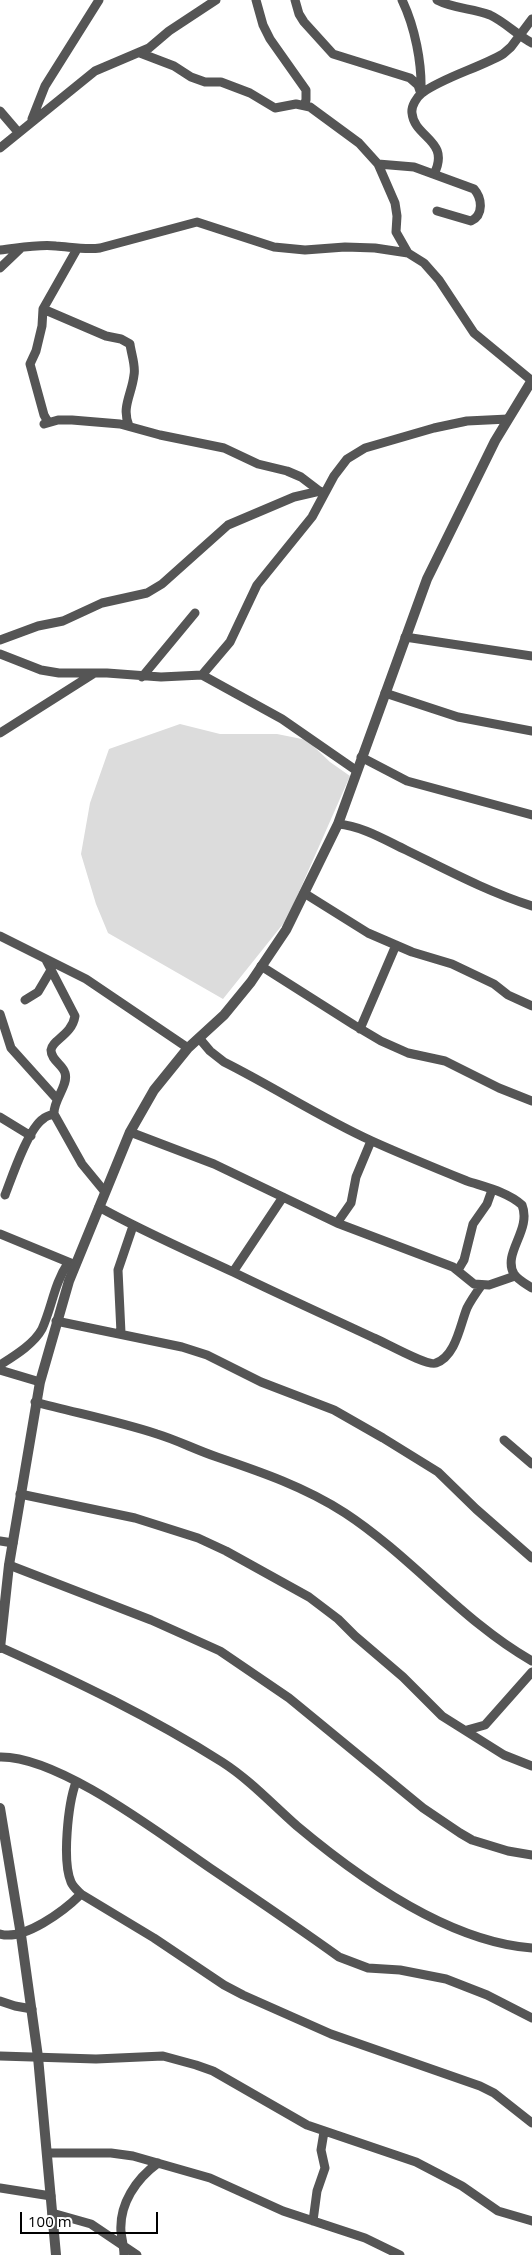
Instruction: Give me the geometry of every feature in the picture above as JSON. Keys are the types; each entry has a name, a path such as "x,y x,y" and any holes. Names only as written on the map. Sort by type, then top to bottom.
{"street":[{"path":"32,121 45,86 99,0"},
{"path":"0,148 95,71 140,53 216,0"},
{"path":"256,0 262,25 306,90 304,105"},
{"path":"295,0 299,14 304,22 333,54 410,78 418,85 421,94"},
{"path":"402,0 408,12 415,40 422,78 421,94"},
{"path":"437,0 457,8 487,14 500,20 519,36 532,43"},
{"path":"434,174 439,156 436,148 416,124 412,113 414,103 421,94 503,54 532,19"},
{"path":"140,53 174,66 191,77 206,82 221,82 250,93 274,108 296,104 304,105 339,127 359,143 378,164 395,203 396,232 408,253"},
{"path":"0,111 18,132"},
{"path":"378,164 414,167 474,189 480,195 478,215 471,221 437,211"},
{"path":"0,250 56,246 77,249 100,248 197,222 261,244 280,248 305,250 345,247 375,248 408,253 424,263 440,280 474,333 531,385 494,442 427,579 338,824 286,930 224,1015 188,1048 154,1090 130,1132 99,1208 71,1264 35,1402 9,1565 0,1647 93,1688 222,1762 258,1788 314,1840 402,1902 460,1930 495,1941 532,1948"},
{"path":"0,268 21,248"},
{"path":"77,249 44,310 42,326 30,367 46,423 72,420 129,426 160,436 224,448 258,464 287,471 301,477 322,493"},
{"path":"44,310 130,344 134,374 126,407 126,418 129,426"},
{"path":"202,675 230,642 258,586 303,530 322,493 341,466 356,452 458,423 508,419"},
{"path":"0,640 38,626 63,621 102,603 147,593 162,584 190,561 210,539 228,525 294,497 322,493"},
{"path":"142,677 195,613"},
{"path":"405,637 532,656"},
{"path":"0,654 41,670 59,673 121,674 142,677 202,675 282,719 357,770"},
{"path":"2,729 93,674"},
{"path":"385,693 439,712 532,731"},
{"path":"361,757 407,781 532,815"},
{"path":"338,824 349,825 393,843 506,898 532,906"},
{"path":"304,893 368,933 396,945 452,964 494,984 508,994 532,1006"},
{"path":"0,936 86,979 188,1048"},
{"path":"360,1029 396,945"},
{"path":"46,960 75,1016 69,1031 54,1043 51,1050 53,1058 66,1072 66,1080 53,1106 54,1114 82,1164 105,1192"},
{"path":"261,966 360,1029 408,1053 445,1061 499,1088 532,1101"},
{"path":"25,1000 38,992 51,970"},
{"path":"0,1014 11,1048 56,1098"},
{"path":"199,1038 210,1052 224,1062 371,1141 514,1199 529,1212 530,1229 512,1264 515,1276 532,1288"},
{"path":"5,1195 30,1136 43,1118 54,1114"},
{"path":"0,1117 30,1136"},
{"path":"130,1132 214,1164 337,1223 458,1270 474,1284 481,1286 515,1276"},
{"path":"337,1223 351,1203 356,1177 371,1141"},
{"path":"458,1270 464,1260 473,1224 487,1204 492,1190"},
{"path":"233,1272 282,1197"},
{"path":"99,1208 133,1226 233,1272 270,1292 403,1350 426,1363 435,1364 443,1360 450,1351 459,1334 467,1308 481,1286"},
{"path":"121,1333 118,1270 133,1226"},
{"path":"0,1234 71,1264"},
{"path":"0,1365 17,1354 42,1330 58,1278 71,1264"},
{"path":"56,1321 121,1333 182,1347 207,1355 261,1382 334,1410 438,1472 476,1509 532,1558"},
{"path":"0,1370 40,1382"},
{"path":"35,1402 155,1433 281,1479 307,1491 358,1522 418,1569 472,1618 505,1644 532,1661"},
{"path":"504,1440 532,1464"},
{"path":"20,1494 135,1518 198,1538 226,1551 309,1597 338,1619 403,1677 434,1710 504,1755 532,1766"},
{"path":"0,1540 13,1543"},
{"path":"9,1565 151,1620 220,1651 289,1698 422,1808 460,1834 472,1840 508,1851 532,1855"},
{"path":"467,1730 485,1724 532,1672"},
{"path":"0,1757 29,1760 76,1782 137,1818 339,1957 368,1968 400,1970 446,1979 487,1995 532,2018"},
{"path":"76,1782 69,1811 68,1870 72,1884 81,1894 154,1938 224,1985 243,1995 331,2034 480,2086 494,2093 532,2123"},
{"path":"0,1808 32,2009 56,2255"},
{"path":"0,1943 4,1936 21,1935 67,1908 81,1894"},
{"path":"0,2001 32,2009"},
{"path":"0,2056 96,2059 163,2056 180,2060 213,2071 285,2114 324,2132 416,2162 462,2186 498,2211 532,2221"},
{"path":"313,2222 315,2198 325,2168 321,2150 324,2132"},
{"path":"47,2153 111,2153 158,2163 210,2178 283,2211 365,2238 400,2255"},
{"path":"124,2251 121,2232 122,2221 131,2191 146,2172 158,2163"},
{"path":"0,2188 51,2196"},
{"path":"52,2212 92,2224 124,2251 138,2255"}],"shaded area":[{"path":"180,724 220,734 277,734 307,740 330,762 350,776 287,919 223,999 108,933 96,904 81,854 90,803 109,749"}]}
